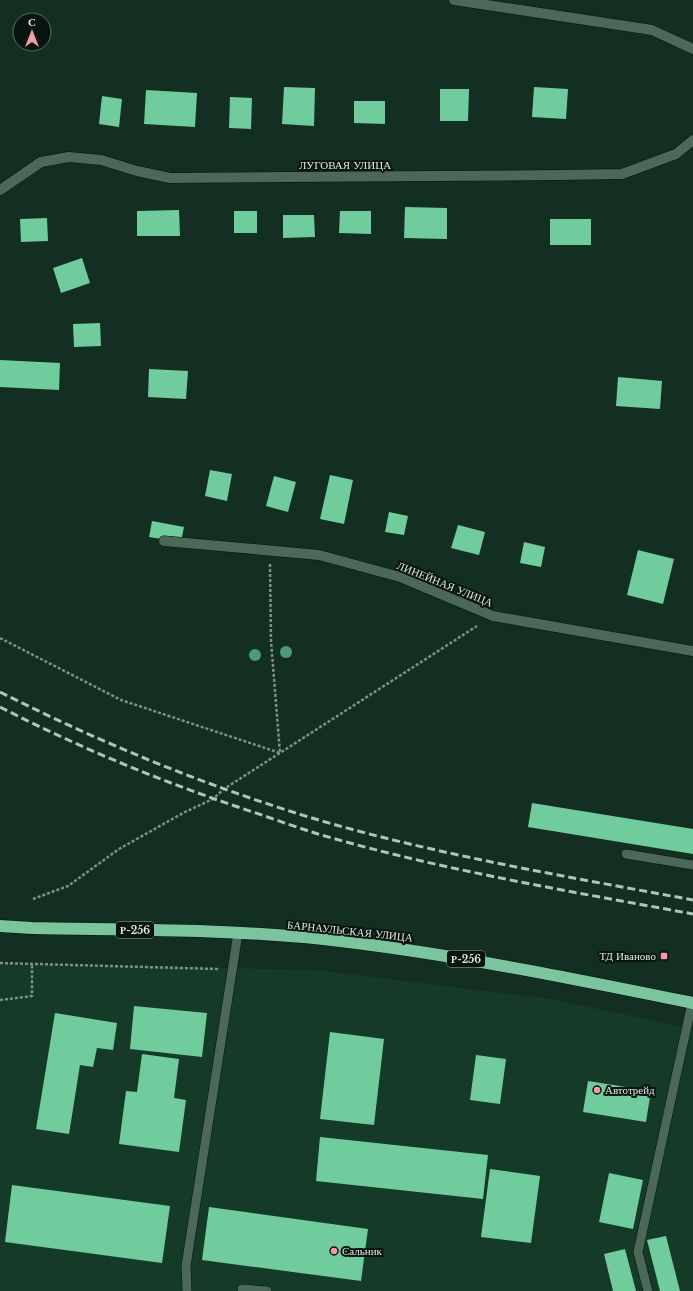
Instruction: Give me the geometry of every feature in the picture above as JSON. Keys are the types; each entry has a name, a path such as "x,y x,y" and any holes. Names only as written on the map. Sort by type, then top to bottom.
{"highway":[{"name":"БАРНАУЛЬСКАЯ УЛИЦА","path":"0,926 238,933 322,939 403,949 512,967 692,1003"}],"street":[{"path":"454,0 652,30 693,49"},
{"name":"ЛУГОВАЯ УЛИЦА","path":"0,190 41,162 69,158 101,160 137,171 170,178 543,176 622,174 676,154 693,140"},
{"name":"ЛИНЕЙНАЯ УЛИЦА","path":"164,541 319,555 400,577 493,616 693,651"}],"lane":[{"path":"626,854 693,865"},
{"path":"186,1291 186,1266 238,933"},
{"path":"648,1291 638,1252 692,1003"},
{"path":"242,1289 267,1291"}],"path":[{"path":"269,550 271,642 280,753"},
{"path":"33,899 68,886 119,848 183,813 213,799 224,789 493,616"},
{"path":"0,638 121,700 280,753"},
{"path":"0,963 233,970"},
{"path":"0,1000 32,996 32,964"}],"shaded area":[{"path":"0,963 316,970 551,999 693,1029 693,1291 0,1291"}],"building":[{"path":"284,87 315,88 314,126 282,124"},
{"path":"534,87 568,89 566,119 532,117"},
{"path":"440,89 469,89 468,121 440,121"},
{"path":"146,90 197,93 195,127 144,124"},
{"path":"102,96 122,99 119,127 99,124"},
{"path":"230,97 252,98 251,129 229,128"},
{"path":"354,101 385,101 385,124 354,123"},
{"path":"405,207 447,208 447,239 404,238"},
{"path":"179,210 180,236 137,236 137,211"},
{"path":"234,211 257,211 257,233 234,233"},
{"path":"340,211 371,211 371,234 339,233"},
{"path":"283,215 314,215 315,237 283,238"},
{"path":"47,218 48,241 21,242 20,219"},
{"path":"550,219 591,219 591,245 550,245"},
{"path":"82,258 90,283 61,293 53,268"},
{"path":"100,323 101,346 74,347 73,324"},
{"path":"0,360 60,363 59,390 0,387"},
{"path":"149,369 188,371 186,399 148,397"},
{"path":"618,377 662,381 660,409 616,406"},
{"path":"210,470 232,474 227,501 205,496"},
{"path":"330,475 353,480 344,524 320,519"},
{"path":"274,476 296,482 288,512 266,506"},
{"path":"389,512 408,516 404,535 385,532"},
{"path":"152,521 184,527 181,542 149,537"},
{"path":"458,525 485,532 479,555 451,548"},
{"path":"524,542 545,547 541,567 520,563"},
{"path":"638,550 674,559 663,604 627,595"},
{"path":"532,803 693,829 693,854 528,827"},
{"path":"134,1006 207,1013 202,1057 130,1049"},
{"path":"55,1013 117,1023 113,1050 97,1048 93,1067 80,1065 69,1134 36,1129"},
{"path":"330,1032 384,1039 374,1125 320,1119"},
{"path":"142,1054 179,1059 174,1098 186,1100 179,1152 119,1144 126,1091 137,1092"},
{"path":"476,1055 506,1059 500,1104 470,1100"},
{"path":"588,1081 651,1091 646,1122 583,1112"},
{"path":"320,1137 488,1155 483,1199 316,1181"},
{"path":"490,1169 540,1176 531,1243 481,1237"},
{"path":"609,1173 643,1180 633,1229 599,1222"},
{"path":"12,1185 170,1206 162,1263 5,1242"},
{"path":"209,1207 368,1229 361,1281 202,1260"},
{"path":"666,1236 680,1291 660,1291 647,1240"},
{"path":"625,1249 636,1291 613,1291 604,1254"}],"railway":[{"path":"0,692 78,729 158,764 239,794 322,821 368,834 460,855 693,900"},
{"path":"0,707 63,738 160,779 318,834 364,847 458,869 693,914"}],"place":[{"name":"ТД Иваново","path":"664,956"},
{"name":"Автотрейд","path":"597,1090"},
{"name":"Сальник","path":"334,1251"}]}
